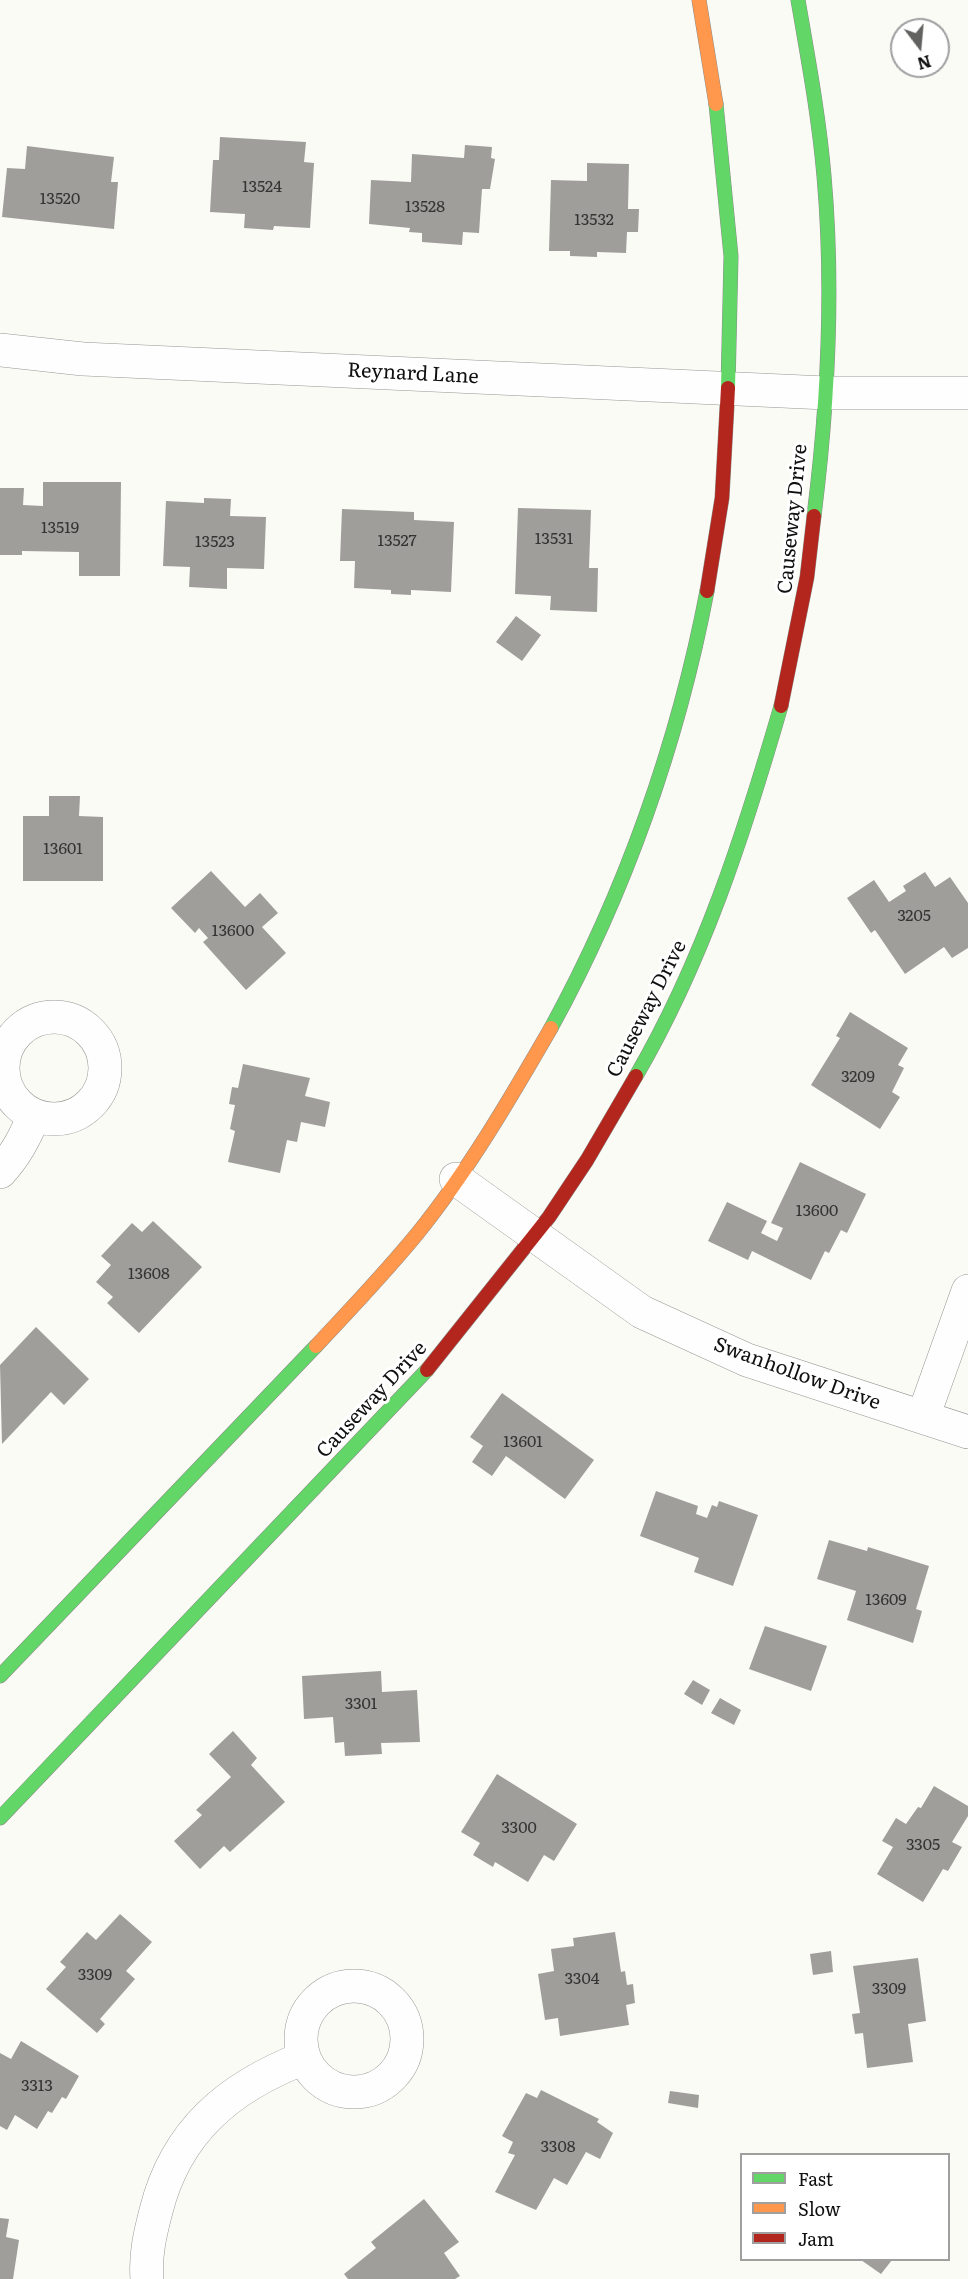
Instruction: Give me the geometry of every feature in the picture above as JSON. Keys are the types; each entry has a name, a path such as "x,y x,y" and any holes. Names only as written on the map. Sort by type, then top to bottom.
{"street":[{"path":"0,1676 327,1334 417,1234 492,1128 523,1079 588,957 629,864 658,782 688,676 717,535 725,465 732,311 730,240 716,94 699,0"},
{"name":"Causeway Drive","path":"0,1818 420,1379 477,1313 607,1128 673,1008 707,933 745,834 775,737 811,563 826,393 830,315 826,196 813,92 798,0"},
{"name":"Reynard Lane","path":"0,350 83,359 826,393 968,393"},
{"path":"0,1172 21,1143 34,1115"},
{"name":"Swanhollow Drive","path":"456,1179 642,1311 747,1360 968,1432"},
{"path":"923,1417 968,1291"},
{"path":"147,2279 146,2260 153,2220 162,2187 182,2146 214,2108 271,2071 304,2058"}],"building":[{"path":"220,137 306,142 304,162 314,163 310,228 274,226 273,230 244,228 245,214 210,212 213,160 219,160"},
{"path":"465,145 492,147 491,158 495,159 490,189 482,189 479,233 463,232 462,245 422,242 422,233 409,232 410,228 369,224 371,180 411,182 412,154 464,158"},
{"path":"27,146 114,157 111,182 118,182 114,229 2,217 7,168 25,169"},
{"path":"587,163 629,164 628,209 639,209 638,232 627,232 626,253 597,252 597,257 570,256 570,251 549,251 551,180 587,181"},
{"path":"43,482 121,482 120,576 79,576 79,552 22,551 22,555 0,555 0,488 24,488 23,505 43,506"},
{"path":"204,498 231,499 230,516 266,517 264,569 227,568 227,589 189,587 190,567 163,566 166,501 204,503"},
{"path":"518,508 591,510 589,568 598,568 597,612 550,610 551,596 515,594"},
{"path":"342,509 414,512 414,520 454,522 451,592 411,590 411,595 391,594 391,590 354,588 355,561 340,561"},
{"path":"516,616 541,635 522,661 496,642"},
{"path":"49,796 80,796 79,816 103,817 103,881 23,881 23,816 49,816"},
{"path":"211,871 245,907 260,893 278,913 262,927 286,953 246,990 203,942 208,938 199,928 195,933 171,908"},
{"path":"925,872 935,887 950,877 968,903 968,948 952,958 944,947 905,974 875,930 871,933 847,898 874,880 889,902 906,891 903,886"},
{"path":"850,1012 908,1048 898,1065 904,1068 892,1092 900,1097 880,1129 811,1085 840,1038 836,1036"},
{"path":"243,1064 310,1078 305,1096 330,1102 325,1127 301,1122 297,1142 287,1140 280,1173 228,1162 235,1131 230,1129 235,1105 229,1104 232,1087 238,1088"},
{"path":"800,1162 866,1194 847,1233 841,1230 829,1253 825,1251 811,1280 752,1251 748,1260 708,1241 727,1202 767,1221 761,1233 777,1241 783,1228 771,1223"},
{"path":"153,1221 202,1267 139,1333 107,1303 113,1297 96,1282 111,1265 101,1256 132,1223 142,1232"},
{"path":"36,1327 89,1379 64,1405 51,1392 2,1444 0,1365"},
{"path":"502,1393 594,1460 565,1499 506,1456 492,1476 472,1462 483,1446 470,1437"},
{"path":"656,1491 698,1506 696,1514 707,1518 712,1505 717,1507 719,1501 758,1515 733,1586 694,1572 699,1558 640,1536"},
{"path":"829,1540 867,1551 868,1547 929,1566 916,1609 922,1611 913,1643 847,1620 856,1591 817,1579"},
{"path":"765,1626 827,1646 811,1691 749,1669"},
{"path":"381,1671 382,1692 417,1690 420,1742 381,1743 382,1754 345,1756 344,1742 335,1743 333,1717 304,1719 302,1676"},
{"path":"693,1680 710,1690 702,1705 684,1694"},
{"path":"720,1698 741,1710 734,1725 711,1713"},
{"path":"233,1731 257,1758 251,1765 285,1802 230,1852 224,1846 200,1869 174,1841 202,1815 196,1810 231,1777 209,1754"},
{"path":"497,1774 577,1824 554,1861 544,1855 528,1882 495,1862 493,1867 473,1855 480,1843 461,1832"},
{"path":"934,1786 968,1806 968,1816 952,1842 962,1847 948,1871 943,1869 923,1902 877,1874 893,1847 882,1841 896,1818 906,1824 918,1807 921,1808"},
{"path":"120,1914 152,1942 126,1971 135,1979 100,2019 105,2024 97,2033 46,1989 66,1967 60,1962 87,1932 96,1940"},
{"path":"615,1932 621,1972 625,1971 627,1985 633,1984 635,2003 626,2005 629,2025 560,2036 558,2018 545,2020 538,1974 554,1971 551,1949 574,1946 573,1938"},
{"path":"831,1951 833,1972 813,1975 810,1954"},
{"path":"918,1958 926,2021 908,2024 913,2062 867,2068 863,2033 855,2034 852,2014 860,2013 853,1966"},
{"path":"21,2041 79,2076 66,2099 62,2097 52,2113 48,2111 37,2129 15,2115 7,2130 0,2126 0,2053 11,2059"},
{"path":"541,2090 599,2119 597,2122 613,2133 600,2159 586,2152 567,2185 554,2178 536,2210 495,2192 515,2155 508,2153 513,2142 502,2136 526,2093 537,2098"},
{"path":"670,2091 699,2095 698,2108 668,2103"},
{"path":"424,2199 459,2242 444,2253 460,2276 455,2279 348,2279 344,2274 376,2248 371,2242"},
{"path":"0,2218 9,2219 6,2237 19,2240 13,2279 0,2279"},
{"path":"862,2261 891,2261 881,2274"}],"traffic: fast":[{"path":"798,0 822,154 829,261 826,389 814,516"},
{"path":"716,104 731,256 728,388"},
{"path":"551,1028 603,924 646,816 681,704 707,591"},
{"path":"636,1076 682,988 702,942 737,849 781,706"},
{"path":"0,1676 316,1346"},
{"path":"0,1818 427,1370"}],"traffic: slow":[{"path":"699,0 716,104"},
{"path":"316,1346 392,1263 436,1210 488,1134 551,1028"}],"traffic: jam":[{"path":"707,591 722,498 728,388"},
{"path":"781,706 807,577 814,516"},
{"path":"427,1370 549,1217 587,1160 636,1076"}]}
